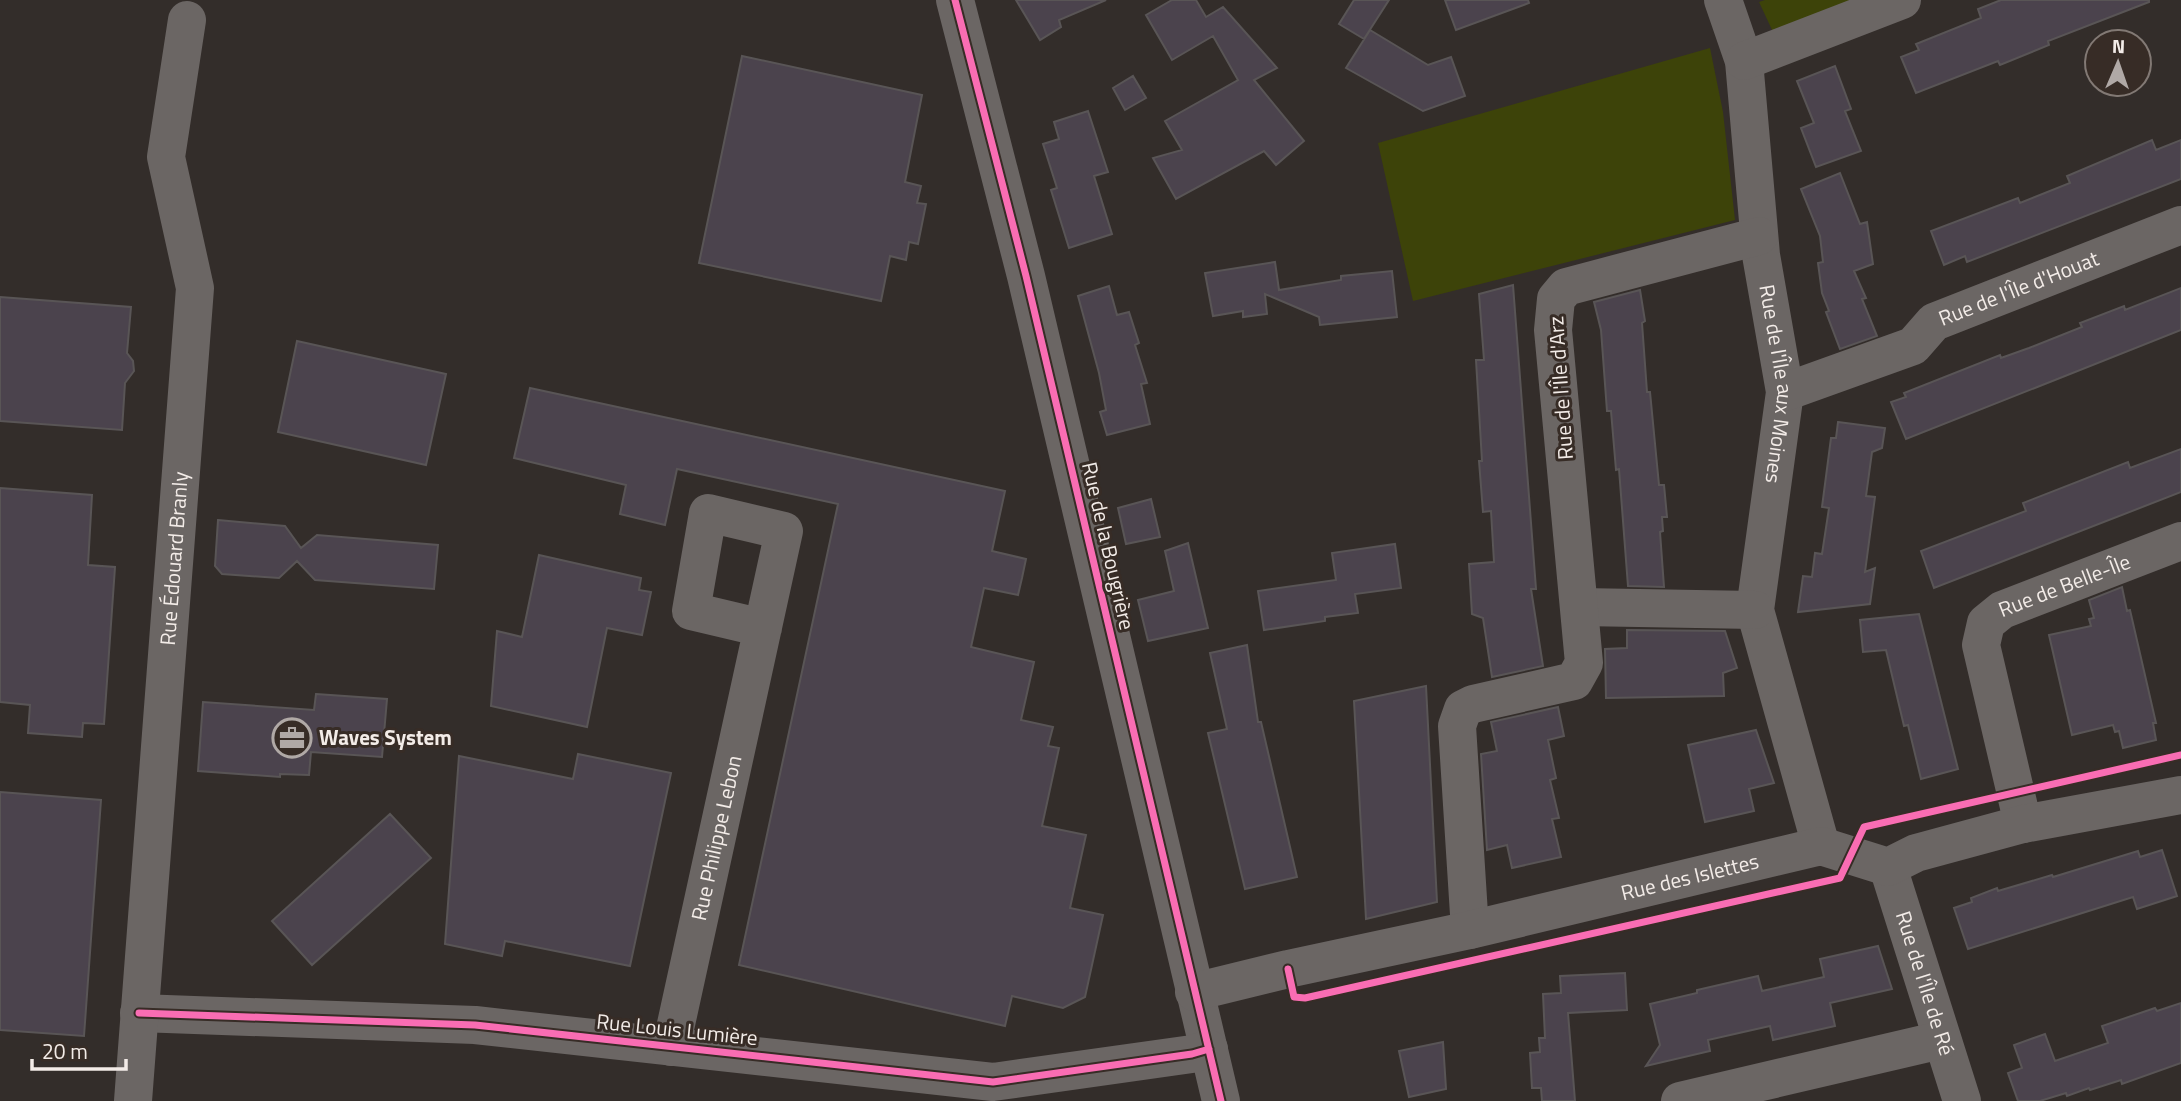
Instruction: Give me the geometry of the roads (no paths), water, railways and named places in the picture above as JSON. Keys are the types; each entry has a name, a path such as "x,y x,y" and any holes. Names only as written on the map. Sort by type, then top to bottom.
{"street":[{"name":"Rue de la Bougrière","path":"955,0 1029,290 1222,1101"},
{"name":"Rue de l'Île aux Moines","path":"1723,0 1744,61 1759,236 1785,392 1755,610 1821,846"},
{"path":"1744,61 1902,0"},
{"name":"Rue Édouard Branly","path":"133,1101 195,288 166,157 187,20"},
{"name":"Rue de l'Île d'Houat","path":"1785,392 1913,346 1934,322 2181,225"},
{"name":"Rue de l'Île d'Arz","path":"1470,930 1457,726 1463,709 1474,704 1574,681 1584,663 1553,330 1556,299 1566,287 1759,236"},
{"name":"Rue de Belle-Île","path":"2023,824 1981,645 1986,623 2003,610 2181,541"},
{"path":"1580,607 1755,610"},
{"name":"Rue Philippe Lebon","path":"671,1047 763,628"},
{"path":"1821,846 1888,867 1916,853 2023,824 2181,794"},
{"name":"Rue des Islettes","path":"1194,992 1470,930 1821,846"},
{"name":"Rue de l'Île de Ré","path":"1888,867 1962,1101"},
{"name":"Rue Louis Lumière","path":"139,1013 475,1025 993,1082 1192,1054 1209,1049"},
{"path":"1680,1101 1941,1040"}],"place":[{"name":"Waves System","path":"292,738"}]}
